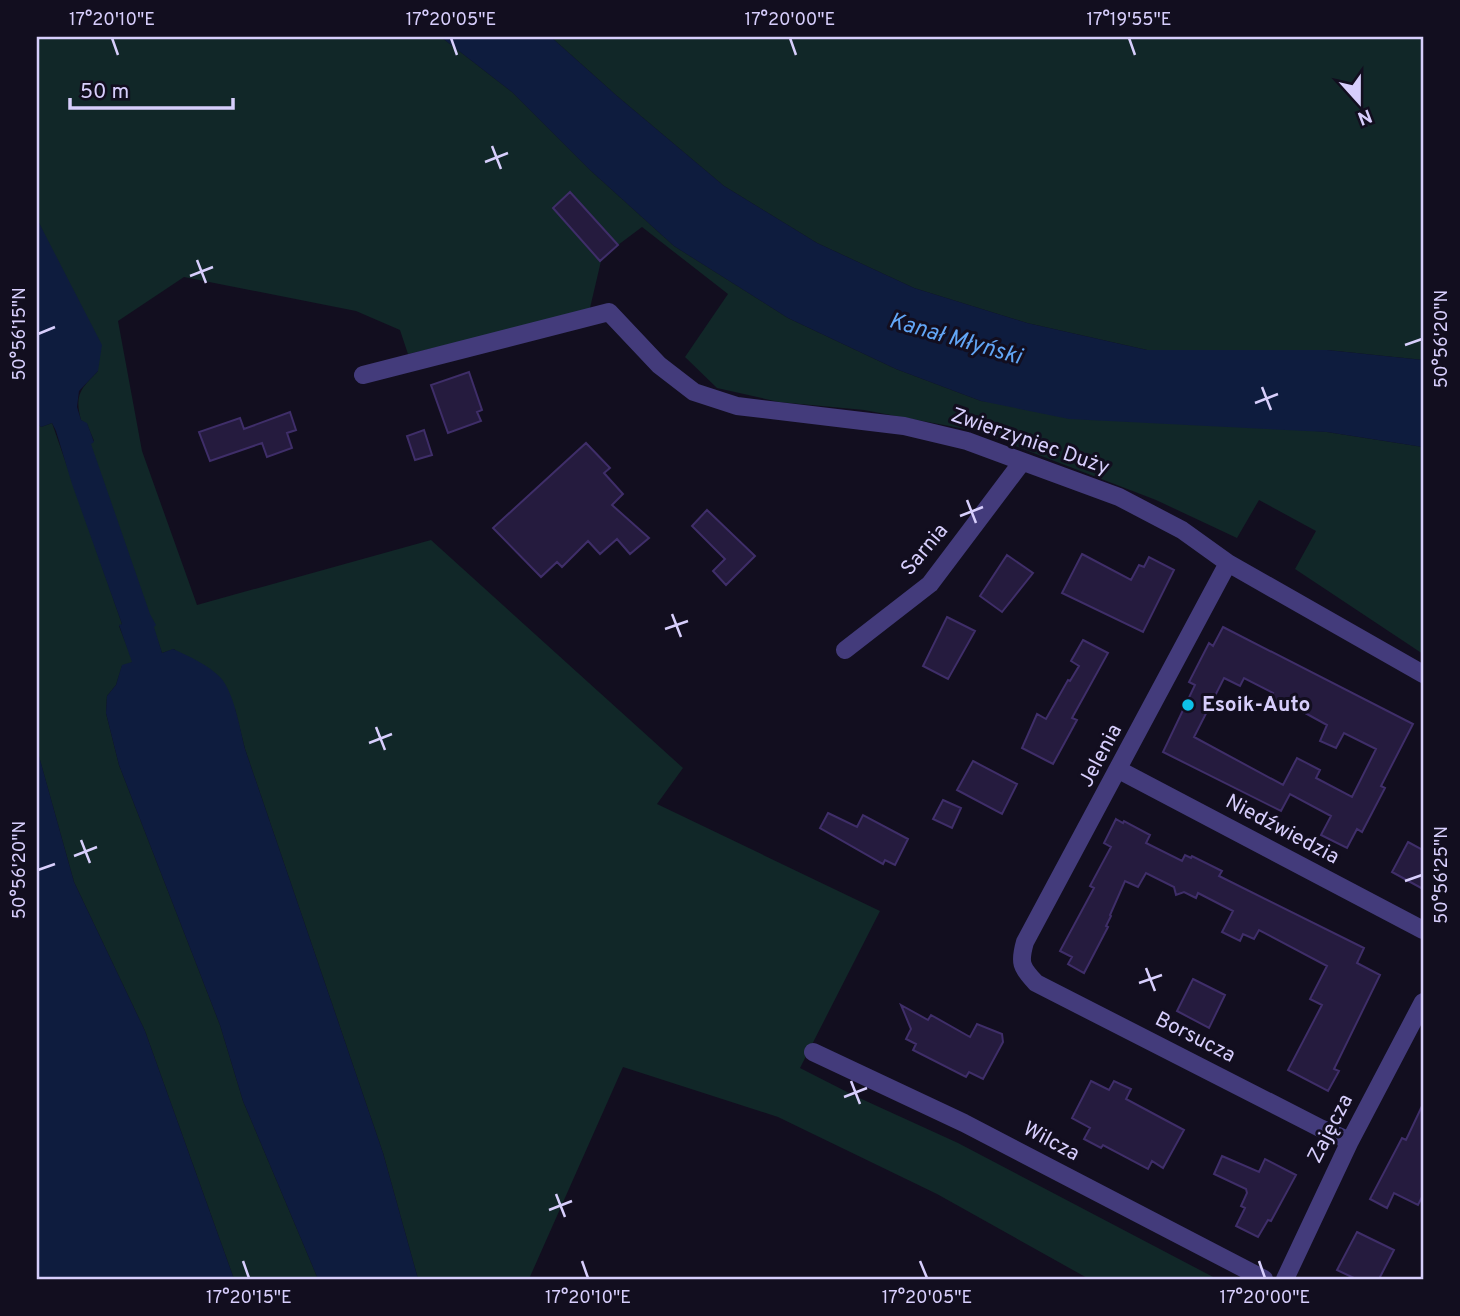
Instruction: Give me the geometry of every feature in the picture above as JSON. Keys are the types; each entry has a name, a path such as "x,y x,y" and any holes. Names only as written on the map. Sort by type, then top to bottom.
{"street":[{"name":"Zwierzyniec Duży","path":"363,375 609,312 659,365 694,392 737,406 904,426 967,441 1119,497 1182,530 1228,563 1423,674"},
{"name":"Sarnia","path":"845,650 930,584 1022,462"},
{"name":"Jelenia","path":"1024,971 1020,958 1026,942 1228,563"},
{"name":"Niedźwiedzia","path":"1119,770 1423,930"},
{"name":"Borsucza","path":"1024,971 1036,984 1350,1141"},
{"name":"Zajęcza","path":"1285,1279 1350,1141 1423,1002"},
{"name":"Wilcza","path":"813,1052 964,1123 1264,1279"}],"green space":[{"path":"37,37 441,37 512,92 590,170 674,246 788,318 896,369 981,401 1327,432 1423,447 1423,654 1295,569 1316,531 1259,500 1237,538 1156,500 976,431 864,410 779,402 717,388 685,357 728,294 642,227 618,245 571,192 553,208 601,261 590,308 583,313 408,354 400,330 356,311 184,277 118,321 142,451 197,605 431,540 683,768 657,804 880,911 800,1068 958,1143 1217,1279 1089,1279 937,1194 778,1117 623,1067 529,1279 418,1279 383,1153 245,749 235,709 174,649 162,653 90,444 94,441 87,424 81,420 78,404 80,392 98,371 55,258 37,219"},
{"path":"551,37 1423,37 1423,360 1327,350 1147,350 1027,323 914,288 817,243 724,186"},
{"path":"37,423 41,427 52,423 133,662 122,666 116,685 107,696 106,713 119,765 220,1025 243,1101 318,1279 234,1279 145,1031 74,882 38,753"}],"water":[{"name":"Kanał Młyński","path":"441,37 551,37 724,186 817,243 914,288 1027,323 1147,350 1327,350 1423,360 1423,447 1327,432 1069,419 981,401 896,369 788,318 674,246 590,170 512,92"},
{"path":"37,219 102,345 98,371 79,391 77,407 94,442 91,444 156,625 154,627 162,653 173,649 198,661 220,677 229,692 245,749 383,1153 418,1279 318,1279 243,1101 220,1025 119,765 106,713 107,696 116,685 122,665 132,662 119,625 122,624 56,431 52,423 41,427 37,423"},
{"path":"37,749 74,882 145,1031 234,1279 37,1279"}],"building":[{"path":"570,192 618,245 600,261 553,208"},
{"path":"469,372 482,410 477,412 481,421 448,433 431,385"},
{"path":"290,412 296,430 287,433 292,448 267,457 262,443 210,461 199,432 240,418 244,429"},
{"path":"424,430 432,455 415,460 407,436"},
{"path":"586,443 610,468 604,473 623,494 612,505 649,538 630,554 617,539 600,554 588,541 562,567 557,562 541,577 493,528"},
{"path":"707,510 755,556 726,585 713,571 725,559 692,526"},
{"path":"1082,554 1131,580 1139,565 1144,567 1149,557 1174,570 1143,632 1062,593"},
{"path":"1007,555 1033,573 1002,612 980,596"},
{"path":"947,617 975,631 948,679 923,666"},
{"path":"1223,627 1413,724 1381,786 1385,788 1362,832 1357,829 1347,848 1321,835 1331,816 1290,794 1281,811 1163,752 1195,685 1189,682 1209,643 1213,646","holes":["1224,678 1240,686 1244,678 1273,693 1268,703 1283,712 1287,703 1327,725 1320,741 1336,748 1344,733 1376,749 1352,797 1316,778 1320,770 1297,758 1283,785 1194,737"]},
{"path":"1083,640 1108,653 1072,718 1077,720 1053,764 1022,748 1037,714 1046,719 1079,666 1071,661"},
{"path":"973,761 1017,784 1002,814 957,790"},
{"path":"943,800 961,808 952,828 933,819"},
{"path":"828,813 857,827 863,815 908,839 895,865 885,860 883,864 820,828"},
{"path":"1116,819 1150,835 1146,843 1182,861 1185,855 1191,858 1192,856 1222,871 1219,876 1364,948 1357,963 1380,975 1334,1069 1339,1071 1328,1091 1288,1070 1322,1005 1310,999 1327,966 1259,930 1254,939 1243,934 1240,941 1222,932 1233,911 1198,893 1196,898 1184,892 1176,895 1174,887 1146,873 1138,887 1125,881 1110,915 1106,926 1108,927 1084,973 1068,964 1072,957 1060,951 1094,888 1090,886 1111,847 1104,843"},
{"path":"1408,842 1423,850 1423,889 1392,872"},
{"path":"1193,979 1225,995 1209,1028 1177,1011"},
{"path":"901,1005 928,1020 931,1015 970,1037 977,1024 1002,1034 1003,1042 983,1079 969,1072 966,1077 913,1050 916,1044 906,1039 911,1029"},
{"path":"1091,1081 1109,1090 1114,1081 1131,1089 1126,1099 1184,1130 1163,1168 1152,1161 1148,1169 1103,1145 1101,1148 1084,1139 1090,1128 1072,1118"},
{"path":"1423,1104 1423,1195 1418,1205 1394,1193 1387,1208 1370,1199 1402,1138 1406,1140"},
{"path":"1222,1156 1259,1172 1265,1159 1296,1175 1271,1221 1268,1220 1258,1237 1236,1226 1245,1208 1241,1206 1247,1193 1246,1189 1214,1174"},
{"path":"1357,1232 1394,1250 1379,1279 1356,1279 1337,1270"}],"place":[{"name":"Esoik-Auto","path":"1188,705"}]}
